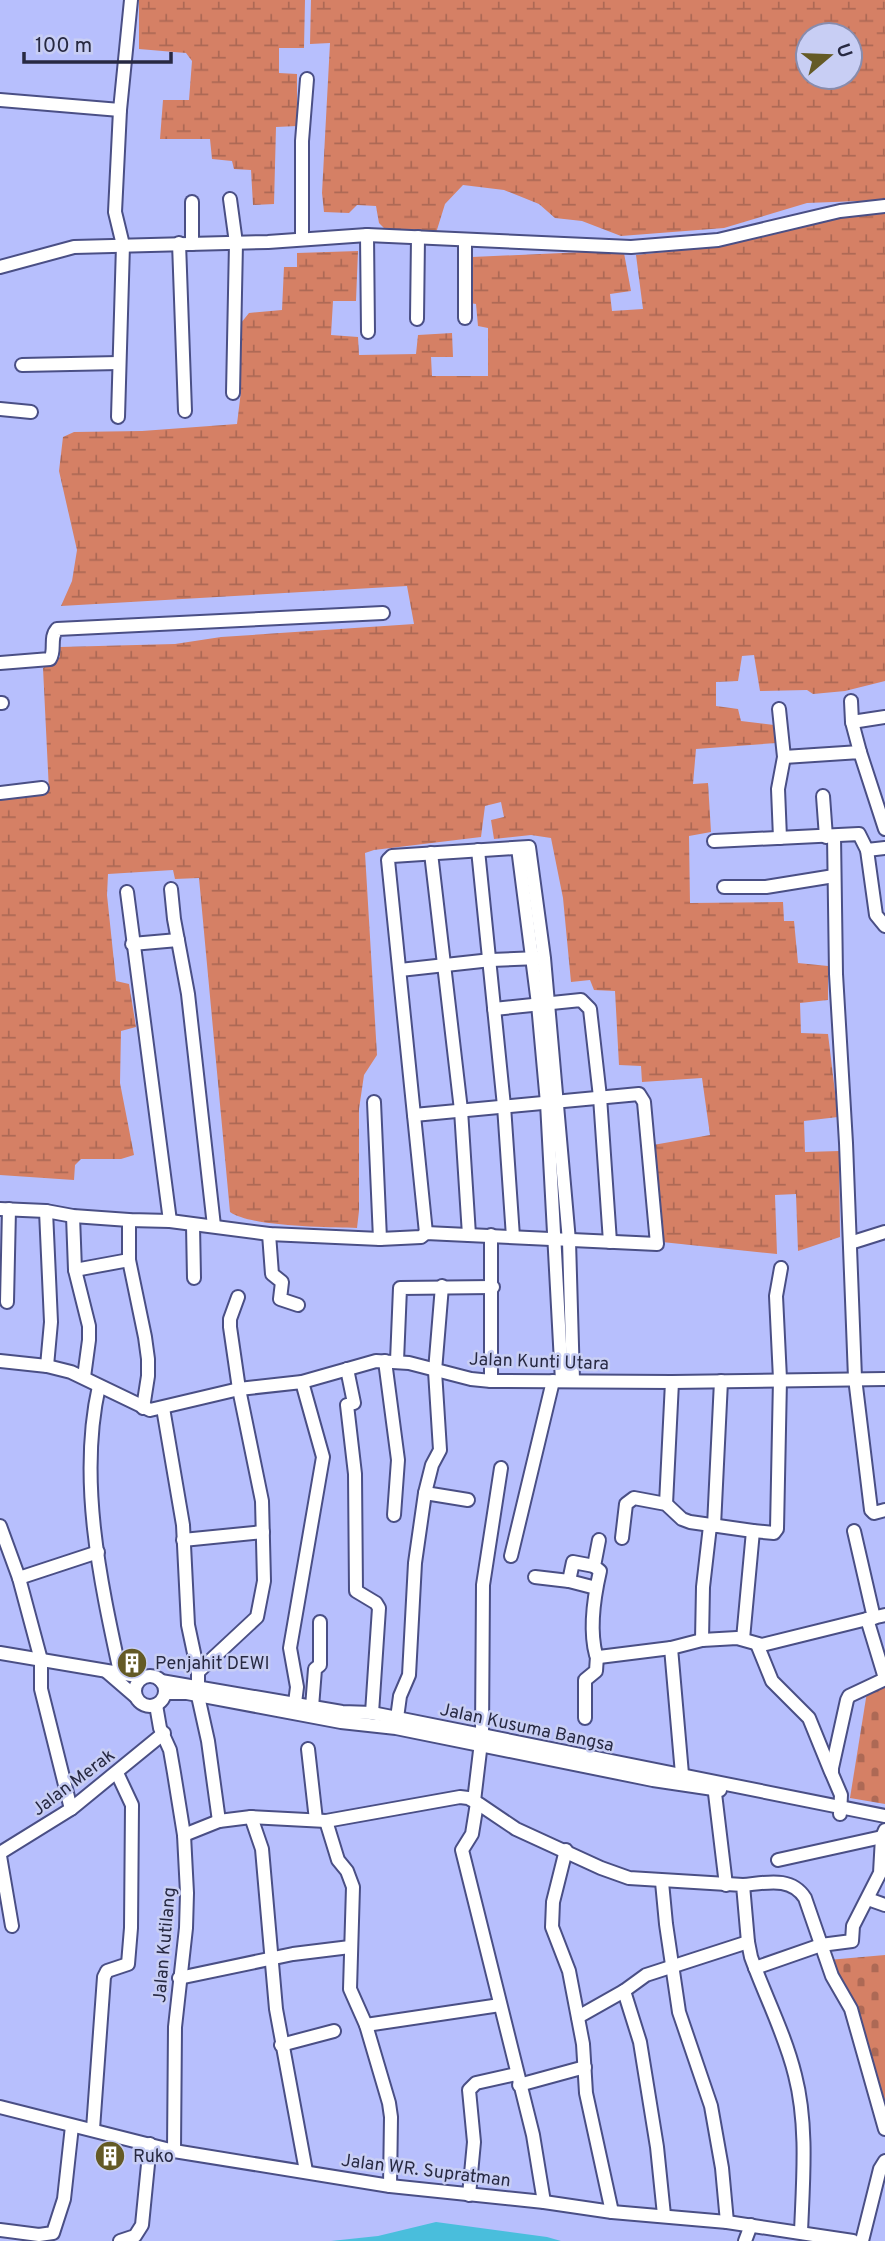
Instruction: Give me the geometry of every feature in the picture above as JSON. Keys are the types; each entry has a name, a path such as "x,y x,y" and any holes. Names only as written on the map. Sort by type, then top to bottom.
{"street":[{"path":"118,417 123,245 115,212 120,110 131,0"},
{"path":"302,238 302,141 307,79"},
{"path":"0,100 120,110"},
{"path":"230,199 236,243 233,393"},
{"path":"185,411 186,243 192,202"},
{"path":"0,267 74,247 236,243 368,235 631,247 718,240 840,211 885,206"},
{"path":"368,235 368,332"},
{"path":"417,319 418,237"},
{"path":"465,240 466,318"},
{"path":"22,365 119,363"},
{"path":"0,409 31,412"},
{"path":"0,663 50,659 53,656 52,636 57,629 383,613"},
{"path":"851,701 852,722 885,829"},
{"path":"779,709 784,757 778,789 780,838"},
{"path":"852,722 885,717"},
{"path":"784,757 860,752"},
{"path":"0,793 42,789"},
{"path":"823,796 834,876 855,1378 871,1510 874,1513 885,1510"},
{"path":"714,841 859,834 867,850 876,915 885,926"},
{"path":"426,1233 388,860 392,856 518,848 538,958 569,1241 563,1381 511,1556"},
{"path":"867,850 885,848"},
{"path":"478,850 491,960 513,1237"},
{"path":"431,853 461,1110 468,1235"},
{"path":"724,887 765,887 834,876"},
{"path":"171,890 188,994 214,1226"},
{"path":"127,892 170,1221"},
{"path":"132,944 178,940"},
{"path":"400,970 538,958"},
{"path":"494,1009 583,1000 590,1009 600,1097 610,1242"},
{"path":"7,1302 5,1209 170,1221 269,1234 380,1239 421,1237 426,1233 657,1244 644,1099 635,1094 414,1115"},
{"path":"374,1102 380,1239"},
{"path":"552,1102 563,1381"},
{"path":"46,1211 51,1322 47,1366"},
{"path":"74,1216 75,1270 89,1326 84,1377"},
{"path":"129,1220 129,1260 148,1359 143,1408"},
{"path":"193,1225 194,1278"},
{"path":"850,1242 885,1232"},
{"path":"269,1234 272,1274 282,1282 280,1298 299,1305"},
{"path":"491,1236 491,1381"},
{"path":"75,1270 129,1260"},
{"path":"622,1538 625,1508 629,1499 634,1498 666,1504 682,1519 712,1526 774,1533 777,1529 780,1379 776,1296 780,1268"},
{"path":"397,1718 400,1696 409,1675 415,1563 425,1493 432,1465 440,1450 435,1371 442,1286"},
{"path":"394,1515 398,1460 391,1361 400,1288 493,1287"},
{"path":"198,1672 257,1617 264,1581 262,1501 239,1389 230,1327 230,1319 239,1297"},
{"name":"Jalan Kunti Utara","path":"0,1361 47,1366 84,1377 150,1410 239,1389 302,1382 370,1362 391,1361 491,1381 885,1379"},
{"path":"347,1368 354,1403 347,1405 355,1474 356,1591 376,1603 379,1608 372,1713"},
{"path":"702,1640 703,1587 712,1526 721,1381"},
{"path":"295,1703 298,1687 290,1648 323,1457 302,1382"},
{"path":"666,1504 672,1382"},
{"path":"99,1386 93,1412 90,1449 98,1552 113,1672 146,1702"},
{"path":"163,1408 183,1525 188,1625 198,1672 194,1692 208,1741 219,1821"},
{"path":"501,1468 483,1586 482,1740 476,1802 472,1834 462,1850 533,2136 544,2202"},
{"path":"425,1493 468,1500"},
{"path":"0,1526 19,1578 41,1660 41,1689 71,1809"},
{"path":"743,1639 753,1531"},
{"path":"832,1774 848,1698 882,1682 884,1678 875,1617 854,1531"},
{"path":"183,1540 263,1532"},
{"path":"594,1566 599,1540"},
{"path":"19,1578 98,1552"},
{"path":"569,1581 573,1562 594,1566 600,1570 596,1588 593,1643 597,1656 596,1671 585,1680 585,1718"},
{"path":"536,1577 596,1588"},
{"path":"597,1656 670,1648 702,1640 743,1639 762,1645 875,1617"},
{"path":"312,1707 315,1669 320,1665 320,1622"},
{"path":"757,1644 772,1681 808,1718 841,1794 840,1810"},
{"path":"670,1648 682,1774"},
{"name":"Jalan Kusuma Bangsa","path":"0,1653 143,1677 153,1676 163,1687 246,1699 396,1728 482,1740"},
{"path":"143,1677 136,1684 146,1702"},
{"path":"146,1702 163,1687"},
{"name":"Jalan Kusuma Bangsa","path":"246,1699 295,1703 342,1717 372,1713 536,1752 840,1810 885,1816"},
{"name":"Jalan Kutilang","path":"146,1702 170,1750 184,1835 187,1904 174,2028 174,2151"},
{"name":"Jalan Merak","path":"0,1855 71,1809 117,1773 162,1731"},
{"path":"308,1749 321,1820 338,1860 348,1871 353,1887 349,1947 350,1989 366,2025 389,2103 390,2186"},
{"path":"93,2129 104,1978 107,1971 128,1964 131,1928 132,1805 117,1773"},
{"name":"Jalan Kusuma Bangsa","path":"654,1775 682,1774 714,1785"},
{"path":"714,1785 726,1885"},
{"path":"184,1835 219,1821 251,1817 321,1820 460,1797 476,1802 516,1829 629,1878 726,1885 783,1882 797,1888 805,1898 841,1994 851,2009 885,2129"},
{"name":"Jalan Kusuma Bangsa","path":"840,1810 885,1823"},
{"path":"251,1817 262,1849 281,2045 306,2171"},
{"path":"755,1968 821,1945 852,1941 855,1921 869,1899 880,1873 884,1833 778,1860"},
{"path":"566,1850 553,1902 552,1927 566,1961 578,2017 591,2120 612,2212"},
{"path":"0,1855 12,1926"},
{"path":"662,1882 679,2012 710,2106 722,2168 727,2222"},
{"path":"743,1885 748,1942 755,1968 796,2076 804,2174 801,2232"},
{"path":"869,1899 885,1905"},
{"path":"578,2017 624,1992 646,1975 748,1942"},
{"path":"179,1978 349,1947"},
{"path":"624,1992 640,2042 657,2147 664,2214"},
{"path":"366,2025 500,2005"},
{"path":"281,2045 334,2031"},
{"path":"469,2195 474,2142 469,2090 476,2083 518,2079 585,2067"},
{"name":"Jalan WR. Supratman","path":"0,2107 174,2151 390,2186 612,2212 664,2214 852,2241"},
{"path":"0,2230 39,2235 53,2233 64,2199 72,2126"},
{"path":"120,2241 135,2236 142,2225 150,2144"},
{"path":"862,2241 880,2169 885,2161"},
{"path":"745,2241 751,2225"}],"green space":[{"path":"139,0 305,0 304,48 279,48 279,73 297,74 297,126 276,127 274,204 253,205 251,170 234,169 232,161 212,159 210,139 160,139 163,100 189,100 192,61 186,53 139,49"},
{"path":"311,0 885,0 885,200 807,203 724,228 621,236 582,221 555,218 539,204 504,190 463,185 445,204 436,233 388,232 379,223 376,206 357,205 349,213 324,212 322,193 330,43 310,44"},
{"path":"885,213 885,681 845,691 813,694 807,690 760,691 754,655 742,656 738,681 716,682 716,706 738,709 741,721 774,725 776,743 696,749 693,784 708,783 711,832 689,836 690,903 783,902 784,921 794,921 798,963 828,966 828,1000 800,1003 801,1033 828,1034 838,1117 804,1121 805,1152 839,1151 840,1237 798,1251 796,1194 775,1195 777,1254 662,1242 653,1145 710,1135 702,1078 642,1082 641,1066 619,1065 615,991 594,990 590,980 571,982 563,898 551,838 531,835 494,839 491,820 504,817 501,802 485,806 481,837 365,853 377,1055 364,1075 359,1109 357,1228 255,1221 230,1212 199,878 175,879 173,870 108,874 107,895 116,981 129,984 136,1027 121,1031 120,1083 134,1155 121,1159 81,1159 75,1165 74,1180 0,1175 0,797 49,791 43,668 60,657 60,647 175,644 221,637 414,624 407,586 61,606 72,581 77,550 59,471 63,437 74,432 142,431 237,424 241,391 237,328 249,313 282,310 284,267 297,267 297,253 358,251 356,301 333,301 331,335 358,337 359,355 416,354 418,335 452,333 453,357 431,357 432,376 488,376 488,328 478,326 476,304 470,303 472,257 624,253 631,291 610,294 612,311 643,309 636,255 722,246 776,234 816,220"},
{"path":"885,1682 885,1804 850,1798 867,1692"},
{"path":"885,1955 885,2108 828,1960"}],"water":[{"path":"436,2222 561,2241 331,2241 378,2236"}],"place":[{"name":"Penjahit DEWI","path":"132,1663"},
{"name":"Ruko","path":"110,2156"}]}
